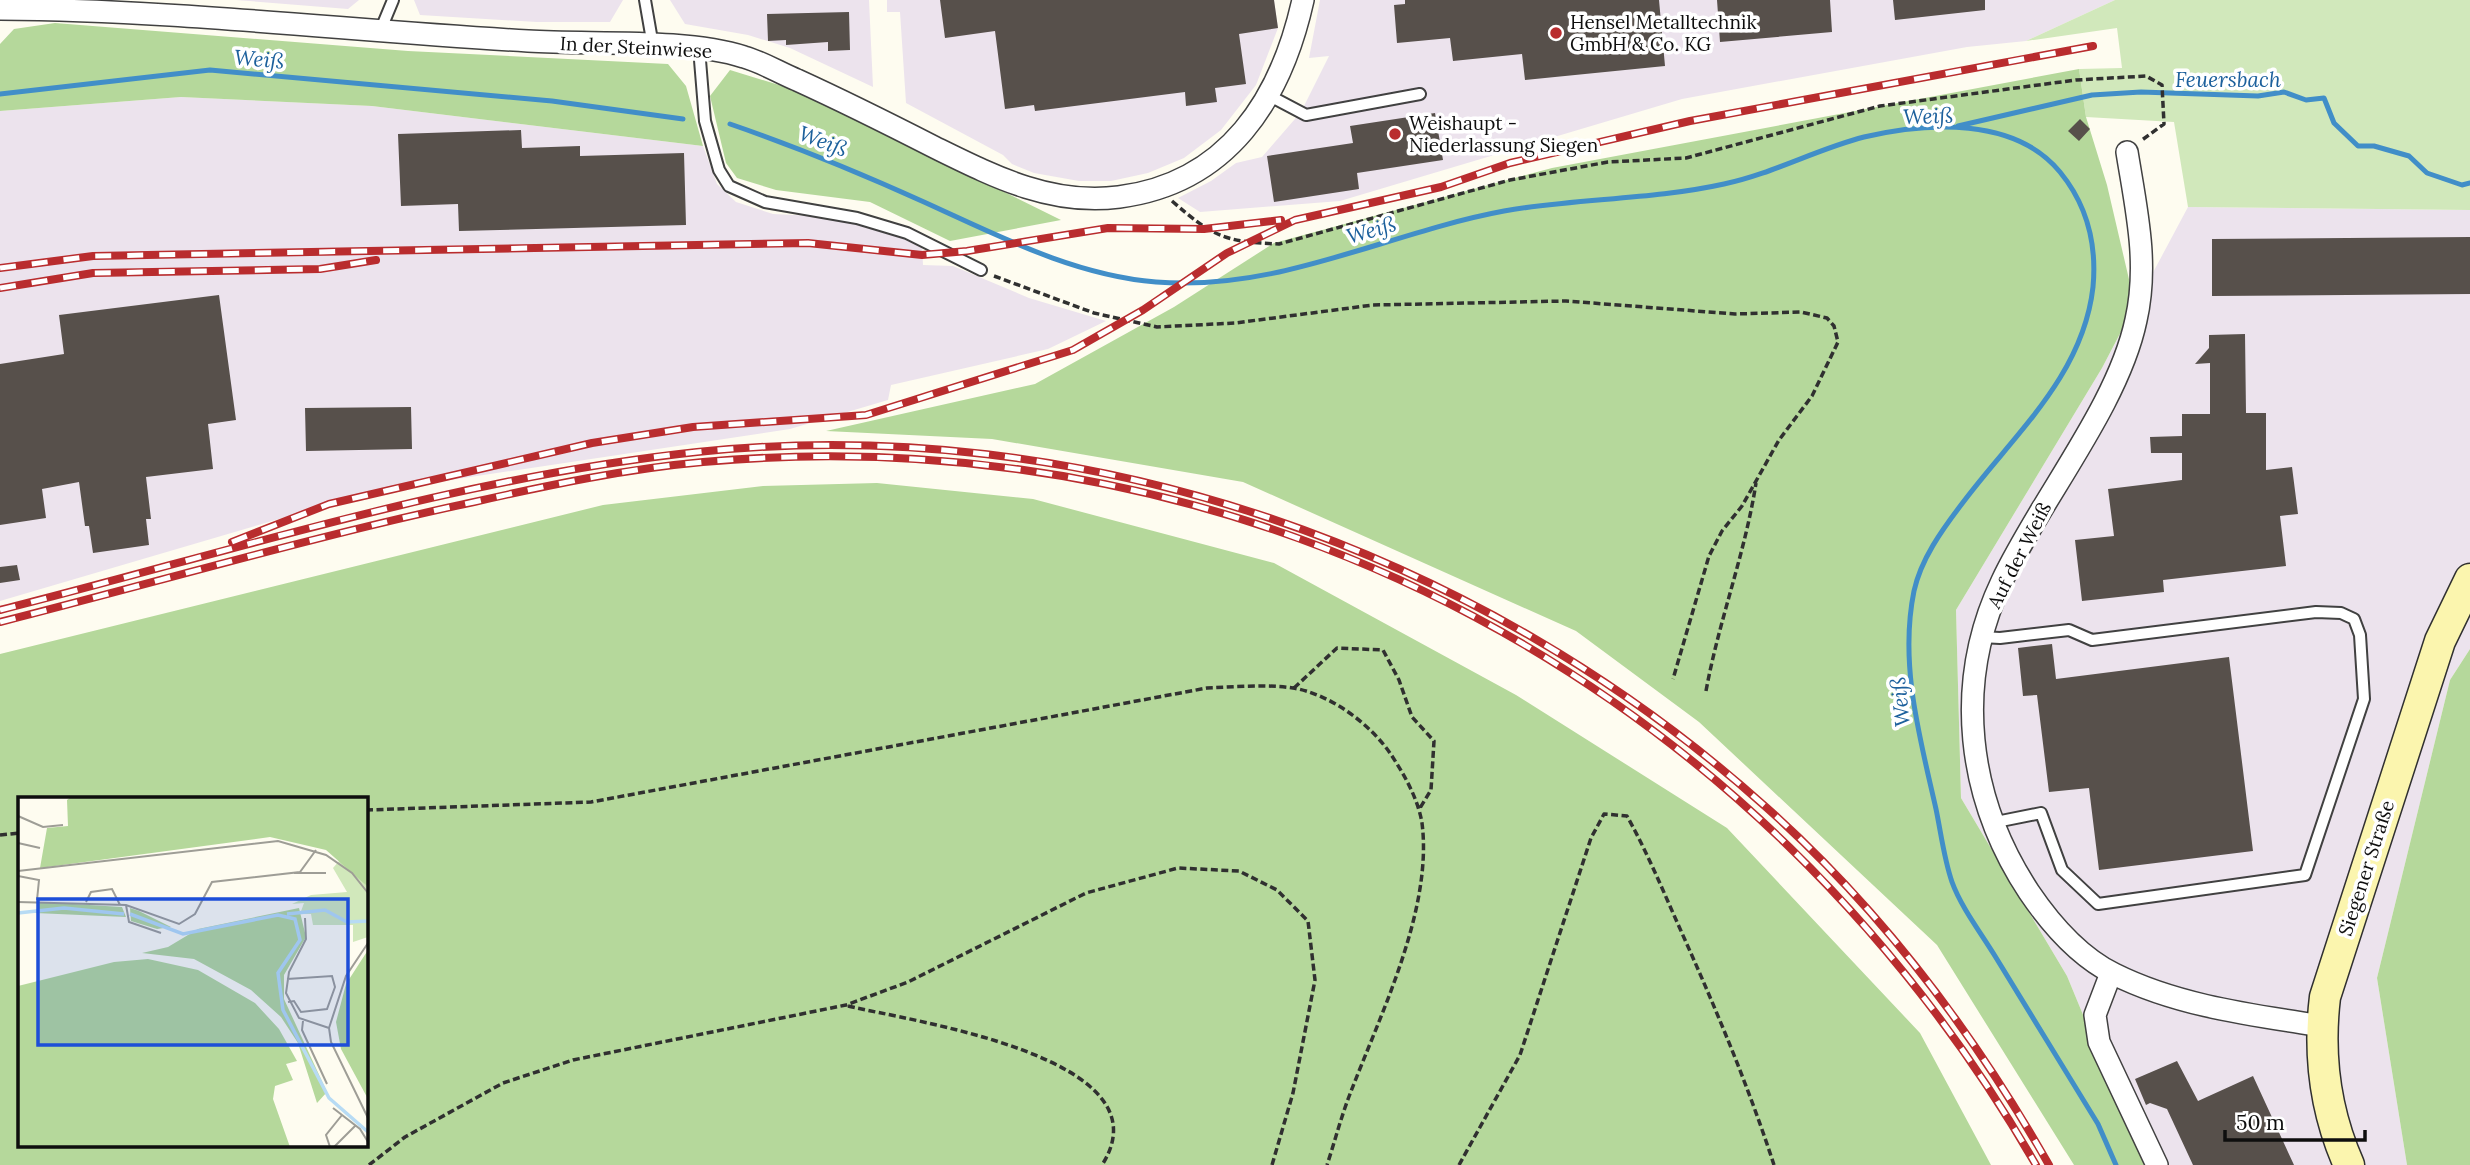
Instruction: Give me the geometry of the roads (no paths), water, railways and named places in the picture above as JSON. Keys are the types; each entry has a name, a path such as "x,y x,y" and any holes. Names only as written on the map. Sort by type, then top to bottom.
{"main road":[{"name":"Siegener Straße","path":"2349,1165 2336,1138 2323,1080 2322,1026 2325,997 2440,641 2470,579"}],"street":[{"name":"In der Steinwiese","path":"0,9 119,10 528,41 699,48 743,56 852,105 995,177 1038,193 1083,199 1120,197 1157,189 1185,177 1220,154 1253,121 1270,96 1287,58 1303,0"},
{"name":"Auf der Weiß","path":"2127,152 2143,269 2136,321 2117,374 2002,582 1981,636 1971,693 1973,751 1991,822 2012,866 2044,914 2083,952 2111,973 2155,992 2245,1014 2322,1026"},
{"path":"2111,973 2095,1015 2099,1042 2157,1165"}],"lane":[{"path":"381,29 393,0"},
{"path":"645,0 653,46"},
{"path":"699,48 705,121 719,170 729,186 765,202 858,218 907,233 981,270"},
{"path":"1270,96 1306,115 1420,94"},
{"path":"1981,636 2000,638 2069,630 2092,640 2316,612 2341,613 2354,619 2360,635 2364,699 2305,875 2098,904 2062,870 2041,813 1991,822"}],"waterway":[{"name":"Weiß","path":"0,94 210,70 552,101 683,119"},
{"name":"Feuersbach","path":"1958,126 2092,95 2141,92 2258,96 2284,92 2306,100 2324,98 2334,123 2358,146 2374,146 2409,156 2427,173 2462,185 2470,183"},
{"name":"Weiß","path":"730,124 852,171 1066,263 1125,278 1156,282 1201,283 1246,278 1289,270 1504,211 1669,193 1724,184 1760,174 1846,142 1915,128 1969,128 1995,133 2019,141 2041,154 2069,185 2088,226 2094,271 2087,319 2075,349 2042,404 1954,515 1927,556 1917,579 1910,618 1910,673 1913,701 1952,882 1966,910 2098,1124 2116,1165"}],"railway":[{"path":"232,542 329,504 592,443 693,427 866,415 1073,350 1143,310 1227,253 1295,220 1441,187 1510,163 1690,121 2093,46"},
{"path":"0,268 93,256 808,243 922,255 967,251 1108,228 1204,229 1281,220"},
{"path":"0,288 93,273 320,269 376,260"},
{"path":"0,610 433,498 520,479 697,452 842,445 987,454 1130,479 1269,518 1404,571 1533,637 1654,717 1767,808 1809,847 1887,931 1957,1021 2049,1165"},
{"path":"0,622 414,515 616,473 674,465 703,462 907,459 1105,484 1295,537 1473,616 1639,720 1789,847 1922,996 2036,1165"}],"place":[{"name":"Hensel Metalltechnik GmbH & Co. KG","path":"1556,33"},
{"name":"Weishaupt - Niederlassung Siegen","path":"1395,134"}]}
